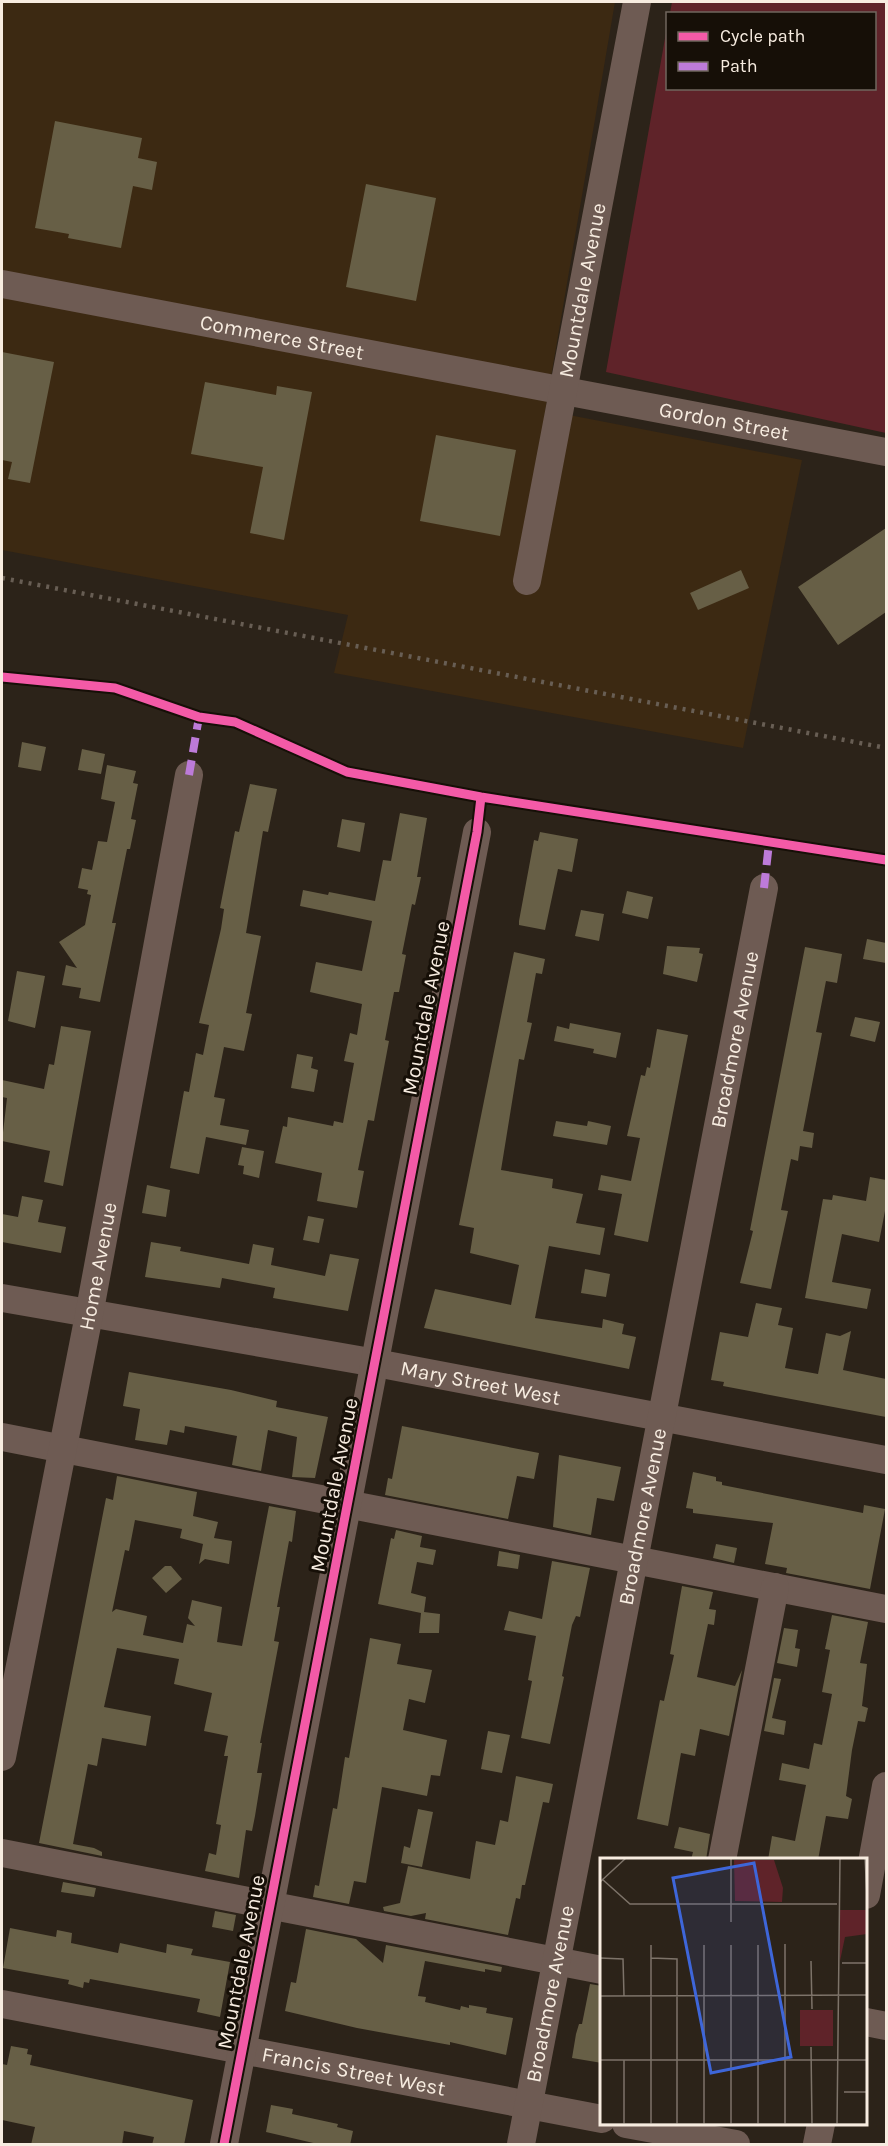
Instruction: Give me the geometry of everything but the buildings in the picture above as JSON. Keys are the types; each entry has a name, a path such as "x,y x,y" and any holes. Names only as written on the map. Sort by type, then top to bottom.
{"street":[{"name":"Mountdale Avenue","path":"527,580 637,2"},
{"name":"Commerce Street","path":"2,284 562,389"},
{"name":"Gordon Street","path":"562,389 886,452"},
{"name":"Home Avenue","path":"2,1757 89,1315 189,775"},
{"name":"Mountdale Avenue","path":"224,2145 477,832"},
{"name":"Broadmore Avenue","path":"521,2145 764,888"},
{"name":"Mary Street West","path":"2,1298 89,1315 376,1363 886,1460"},
{"path":"2,1437 635,1558 886,1610"},
{"path":"723,1858 775,1587"},
{"path":"867,1890 886,1786"},
{"path":"2,1853 600,1970"},
{"name":"Francis Street West","path":"2,2004 243,2048 600,2119"},
{"path":"867,2022 886,2025"},
{"path":"631,2125 736,2145"},
{"path":"817,2145 821,2125"}],"shaded area":[{"path":"2,2 615,2 544,418 569,415 802,460 743,748 334,673 348,615 2,550"},
{"path":"672,2 886,2 886,433 606,372 666,33 666,90 876,90 876,12 670,12"}],"railway":[{"path":"2,578 886,748"}],"marked path":[{"path":"189,775 199,717"},
{"path":"764,888 769,843"}],"cycle path":[{"path":"2,677 115,688 199,717 235,722 347,772 481,797 886,860"},
{"path":"224,2144 477,832 481,797"}]}
